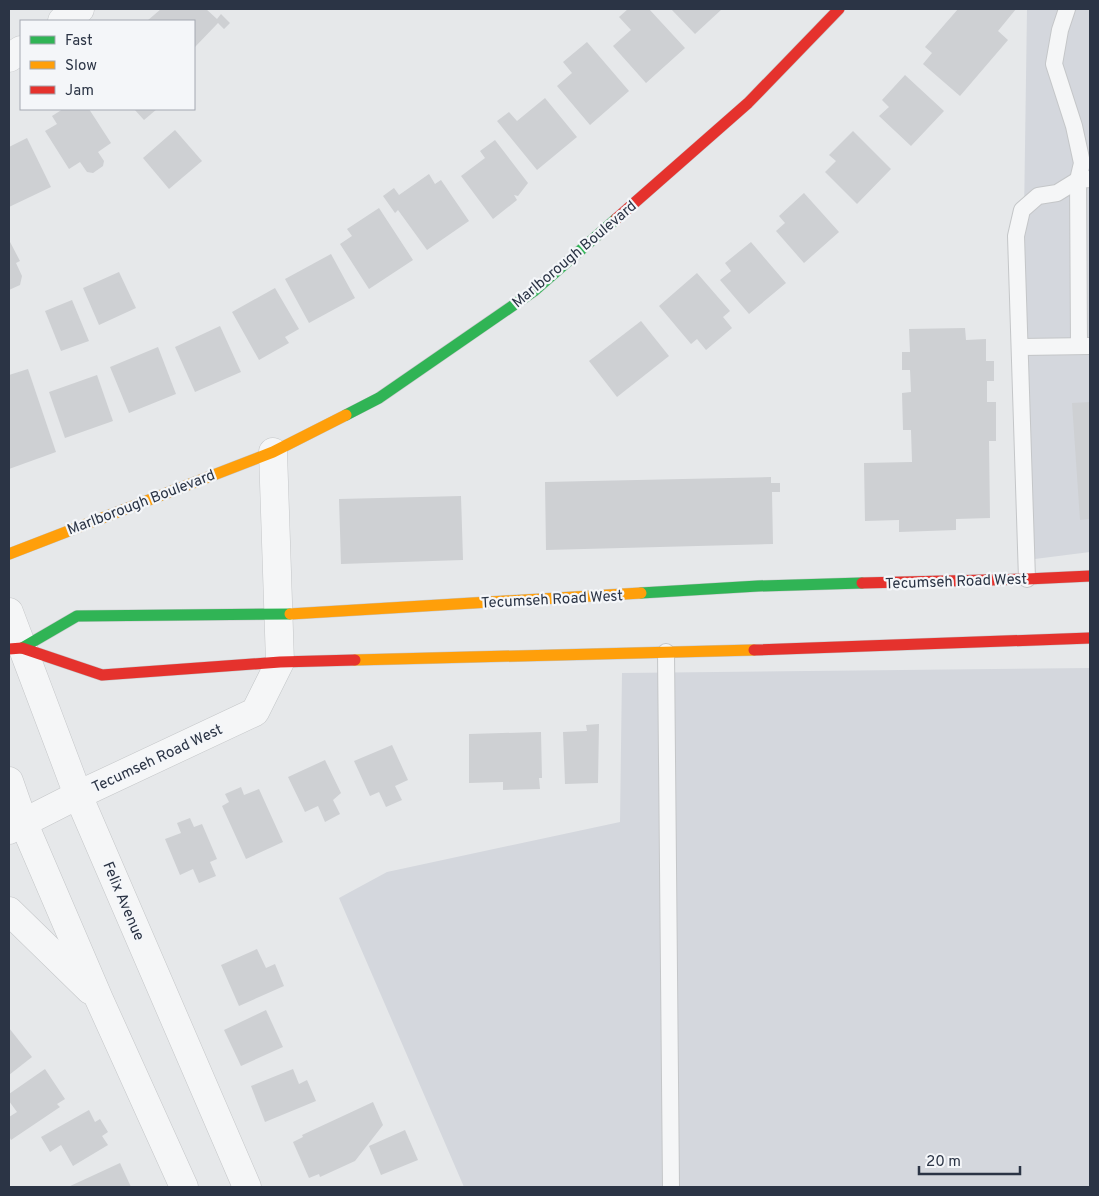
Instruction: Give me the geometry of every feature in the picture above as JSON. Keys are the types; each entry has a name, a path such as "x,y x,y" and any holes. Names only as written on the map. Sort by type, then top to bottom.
{"main road":[{"name":"Marlborough Boulevard","path":"9,554 273,452 379,398 534,291 748,103 839,9"},
{"name":"Tecumseh Road West","path":"15,648 77,616 278,615 758,586 1090,576"},
{"path":"15,648 102,675 280,662 1090,638"}],"street":[{"path":"64,20 80,9"},
{"path":"9,58 20,51"},
{"path":"273,452 280,662"},
{"name":"Felix Avenue","path":"9,612 15,648 247,1187"},
{"name":"Tecumseh Road West","path":"16,827 78,795 255,712 280,662"},
{"path":"9,781 16,827 99,999 184,1187"},
{"path":"9,911 99,999"}],"lane":[{"path":"1020,347 1084,346 1084,180 1074,126 1054,64 1060,30 1067,9"},
{"path":"1027,579 1016,236 1022,210 1038,196 1057,193 1084,180"},
{"path":"666,652 672,1187"}],"shaded area":[{"path":"1027,9 1090,9 1090,552 1019,561"},
{"path":"1090,668 1090,1187 464,1187 339,898 387,872 620,822 622,673"}],"building":[{"path":"161,9 206,9 217,19 221,14 230,23 224,29 218,23 195,47 195,20 148,20"},
{"path":"628,9 649,9 685,48 646,83 613,46 631,30 619,17"},
{"path":"671,9 722,9 695,34"},
{"path":"958,9 1016,9 998,31 1008,40 960,96 923,64 932,53 925,47"},
{"path":"587,42 629,91 590,125 557,86 572,73 563,62"},
{"path":"905,75 944,111 911,146 879,116 889,107 882,100"},
{"path":"545,98 577,137 537,170 497,121 509,112 517,121"},
{"path":"61,110 90,110 111,143 98,152 104,161 103,166 93,173 87,172 80,162 69,169 45,131 57,124 52,116"},
{"path":"135,110 156,110 144,120"},
{"path":"175,130 202,161 169,189 143,158"},
{"path":"853,131 891,169 857,204 825,172 836,161 829,155"},
{"path":"27,138 51,187 9,207 9,147"},
{"path":"495,140 528,183 518,196 514,195 517,200 493,219 461,176 485,158 480,151"},
{"path":"429,174 435,184 441,180 469,221 427,250 398,210 395,213 383,196 394,188 399,195"},
{"path":"804,193 839,232 804,263 776,231 785,223 779,216"},
{"path":"379,208 413,260 369,289 340,244 352,236 347,229"},
{"path":"9,240 20,261 16,263 22,276 20,285 9,290"},
{"path":"751,242 786,283 749,314 720,280 731,271 725,263"},
{"path":"331,254 355,298 309,323 285,279"},
{"path":"119,272 136,308 99,325 83,288"},
{"path":"697,273 730,311 723,317 732,328 706,350 697,339 691,344 659,306"},
{"path":"275,288 299,329 285,337 289,343 259,360 232,312"},
{"path":"72,300 89,341 61,351 45,311"},
{"path":"641,321 669,356 617,397 589,361"},
{"path":"220,326 241,372 195,392 175,347"},
{"path":"965,328 966,340 986,339 986,361 994,361 994,381 987,381 987,402 996,402 996,441 989,441 990,518 956,519 956,530 899,532 899,520 865,521 864,463 912,462 911,430 903,430 902,393 911,392 910,370 902,370 902,352 910,352 909,329"},
{"path":"158,347 176,394 129,413 110,367"},
{"path":"28,369 56,452 9,469 9,375"},
{"path":"97,375 113,421 65,438 49,392"},
{"path":"1090,402 1090,519 1080,520 1072,403"},
{"path":"771,477 771,483 780,483 780,492 772,492 773,544 546,550 545,482"},
{"path":"461,496 463,560 341,564 339,499"},
{"path":"599,724 598,783 565,784 563,732 587,731 586,725"},
{"path":"541,732 542,778 539,778 540,789 503,790 503,782 469,783 469,734"},
{"path":"392,745 408,780 395,786 402,800 386,807 379,792 370,796 354,761"},
{"path":"325,760 341,793 333,800 340,814 325,822 318,806 305,812 288,777"},
{"path":"241,787 244,795 259,789 283,842 246,859 222,806 229,802 225,794"},
{"path":"190,818 194,827 202,824 217,859 210,862 216,876 199,883 193,869 180,875 165,839 181,833 177,823"},
{"path":"257,949 266,968 275,964 284,986 239,1006 221,965"},
{"path":"266,1010 283,1047 241,1066 224,1030"},
{"path":"9,1028 32,1057 9,1075"},
{"path":"45,1069 65,1099 57,1104 60,1107 11,1140 9,1136 9,1117 17,1112 9,1101 9,1094"},
{"path":"293,1069 299,1084 307,1080 316,1101 265,1122 251,1086"},
{"path":"373,1102 383,1125 355,1161 320,1177 319,1174 309,1178 293,1142 303,1137 302,1135"},
{"path":"89,1110 95,1122 100,1119 108,1132 102,1136 108,1145 73,1166 61,1145 50,1152 41,1137"},
{"path":"405,1130 418,1160 381,1175 369,1146"},
{"path":"120,1163 131,1187 68,1187"}],"traffic: fast":[{"path":"346,415 379,398 534,291 616,219"},
{"path":"641,593 758,586 862,583"},
{"path":"22,648 77,616 290,614"}],"traffic: slow":[{"path":"9,554 273,452 346,415"},
{"path":"290,614 641,593"},
{"path":"355,660 754,650"}],"traffic: jam":[{"path":"616,219 748,103 839,9"},
{"path":"862,583 1090,576"},
{"path":"754,650 1090,638"},
{"path":"9,649 22,648 102,675 280,662 355,660"}]}
